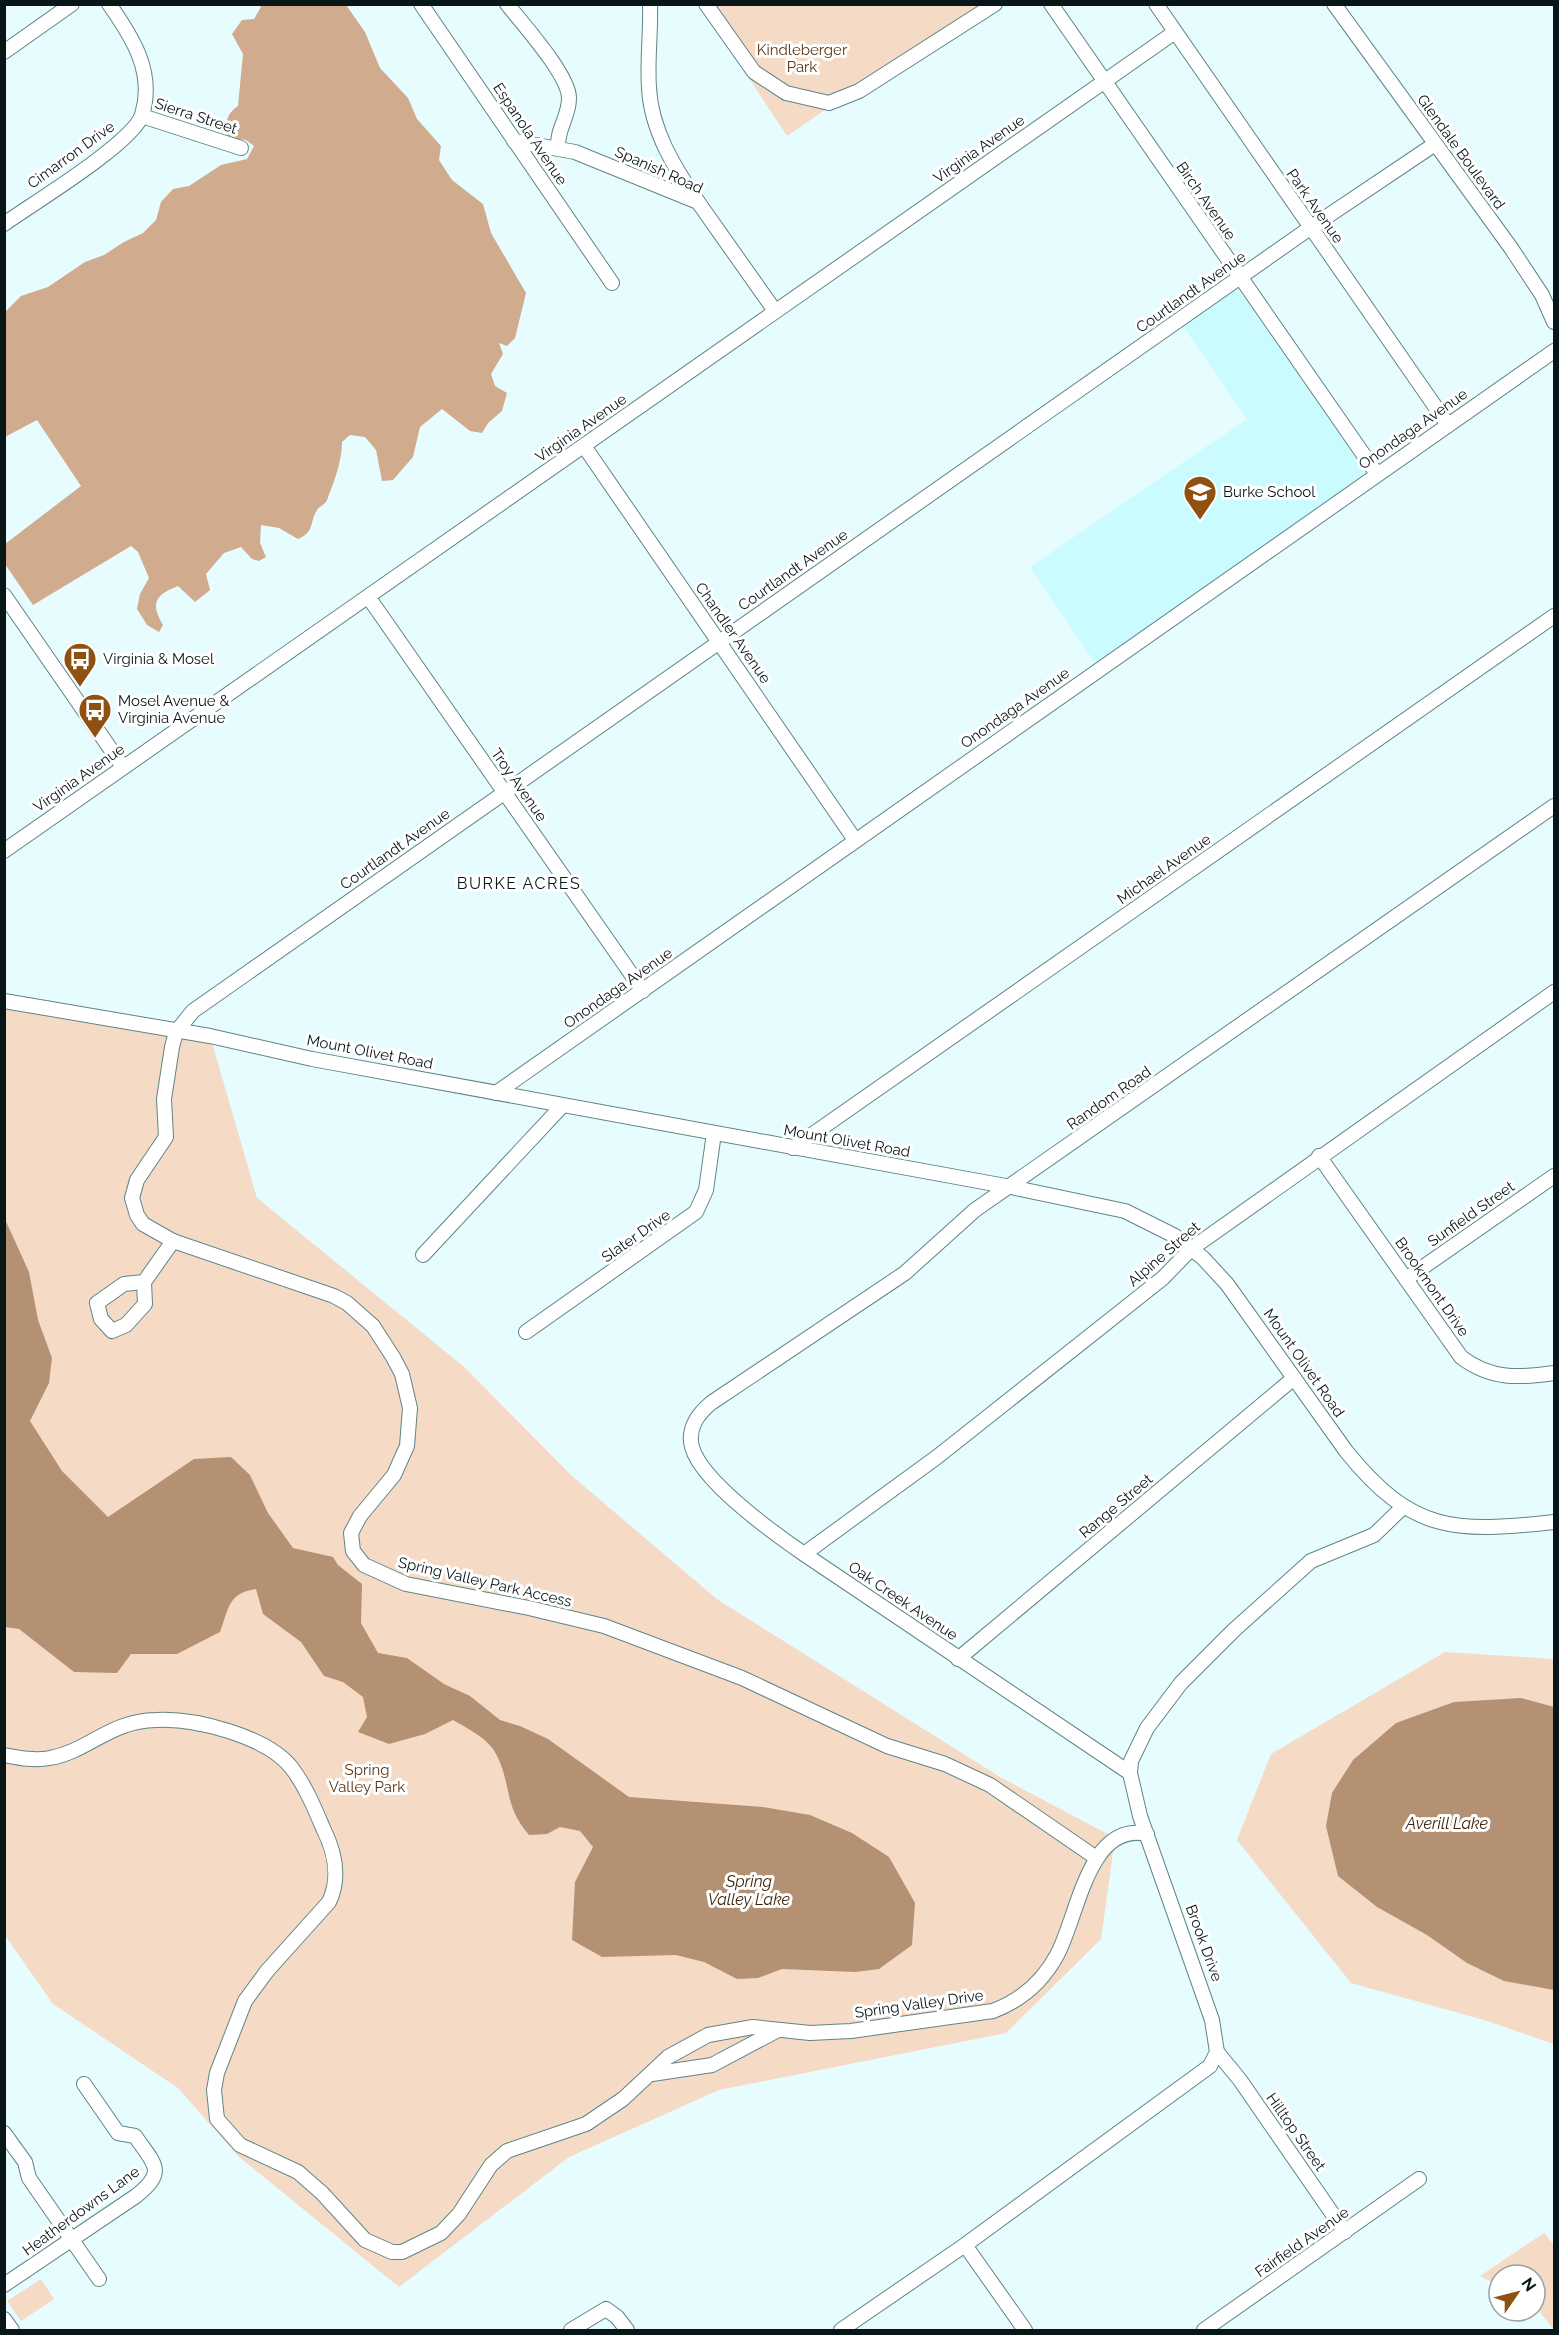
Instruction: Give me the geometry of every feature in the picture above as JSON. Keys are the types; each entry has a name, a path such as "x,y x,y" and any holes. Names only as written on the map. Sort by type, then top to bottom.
{"street":[{"path":"4,52 72,4"},
{"path":"109,4 130,34 144,67 142,116"},
{"name":"Espanola Avenue","path":"421,4 612,283"},
{"path":"507,4 542,47 569,96 566,117 558,133 558,148"},
{"path":"650,4 649,90 652,107 670,160 698,202"},
{"path":"706,4 743,59 768,84 786,93 816,102 829,103 847,98 995,4"},
{"name":"Birch Avenue","path":"1051,4 1377,474"},
{"name":"Park Avenue","path":"1156,4 1448,425"},
{"name":"Glendale Boulevard","path":"1334,4 1535,285 1554,322"},
{"name":"Virginia Avenue","path":"4,850 369,598 1175,32"},
{"name":"Sierra Street","path":"142,116 241,148"},
{"name":"Cimarron Drive","path":"4,224 112,148 133,130 142,116"},
{"name":"Spanish Road","path":"514,141 558,148 618,169 698,202 775,311"},
{"name":"Courtlandt Avenue","path":"176,1032 194,1011 504,792 1310,228 1435,144"},
{"name":"Onondaga Avenue","path":"496,1094 1554,351"},
{"name":"Chandler Avenue","path":"584,446 855,840"},
{"path":"4,595 123,767"},
{"name":"Troy Avenue","path":"369,598 643,991"},
{"name":"Michael Avenue","path":"793,1148 1554,616"},
{"name":"Random Road","path":"692,1427 711,1403 905,1273 975,1210 1554,806"},
{"name":"Alpine Street","path":"804,1554 955,1443 1163,1278 1191,1249 1319,1156 1554,992"},
{"name":"Mount Olivet Road","path":"4,1001 210,1036 496,1094 1011,1186 1125,1211 1175,1236 1210,1264 1227,1284 1356,1464 1383,1493 1416,1515 1460,1527 1480,1529 1554,1522"},
{"name":"Spring Valley Park Access","path":"176,1032 165,1099 166,1137 137,1180 132,1198 136,1215 144,1224 173,1241 334,1296 353,1308 373,1326 402,1374 410,1408 407,1446 394,1475 360,1516 351,1533 353,1551 364,1564 406,1584 529,1608 604,1626 742,1677 887,1746 945,1764 990,1785 1095,1857"},
{"path":"423,1255 562,1106"},
{"name":"Slater Drive","path":"526,1332 696,1212 706,1190 714,1133"},
{"name":"Brookmont Drive","path":"1319,1156 1461,1357 1472,1365 1498,1376 1554,1373"},
{"name":"Sunfield Street","path":"1406,1279 1554,1176"},
{"path":"144,1282 173,1241"},
{"name":"Range Street","path":"958,1659 1294,1378"},
{"name":"Oak Creek Avenue","path":"692,1427 692,1448 714,1479 763,1524 958,1659 1130,1773"},
{"path":"1130,1773 1133,1756 1158,1713 1181,1683 1234,1630 1311,1561 1374,1535 1403,1507"},
{"name":"Spring Valley Drive","path":"4,1755 22,1759 51,1758 116,1727 156,1720 198,1723 243,1737 274,1752 291,1767 312,1803 329,1842 336,1867 334,1892 328,1902 267,1971 245,2001 217,2073 215,2102 218,2119 240,2145 292,2169 310,2181 364,2240 392,2252 402,2252 441,2233 459,2214 498,2158 519,2145 586,2124 652,2074 668,2057 708,2035 753,2027 810,2033 885,2028 993,2011 1009,2005 1035,1985 1058,1954 1095,1857 1115,1838 1129,1832 1147,1834"},
{"name":"Brook Drive","path":"1130,1773 1140,1816 1204,1993 1217,2052"},
{"name":"Spring Valley Drive","path":"652,2074 712,2065 778,2030"},
{"path":"841,2331 965,2245 1201,2074 1210,2066 1217,2052"},
{"name":"Hilltop Street","path":"1217,2052 1236,2074 1345,2232"},
{"name":"Heatherdowns Lane","path":"4,2285 152,2183 156,2173 135,2136 118,2133 84,2084"},
{"path":"4,2133 25,2162 28,2178 99,2279"},
{"name":"Fairfield Avenue","path":"1204,2331 1419,2179"},
{"path":"965,2245 1025,2331"},
{"path":"571,2331 606,2309 617,2317 627,2331"},
{"path":"4,2319 12,2331"}],"shaded area":[{"path":"259,5 346,5 365,32 380,68 408,98 417,119 441,146 439,160 452,180 483,204 491,233 526,293 515,338 507,346 499,343 503,354 491,374 495,386 507,393 502,411 488,423 482,433 470,431 442,409 420,427 413,457 393,480 382,481 376,450 365,437 350,435 342,442 339,464 327,500 317,510 307,533 298,539 279,528 261,525 260,543 266,557 259,561 252,559 241,547 224,553 206,574 210,590 195,602 178,586 164,593 156,605 163,625 159,632 147,625 137,609 140,594 149,578 138,552 131,546 33,605 5,564 5,544 81,486 37,420 5,437 5,312 21,296 48,287 85,262 104,255 143,233 156,220 161,202 173,189 189,186 221,165 247,159 254,146 246,140 227,138 227,119 238,106 243,54 232,34 242,20 254,19 261,7"},
{"name":"Burke School","path":"1237,288 1369,475 1097,666 1030,567 1247,419 1183,326"}],"green space":[{"name":"Kindleberger Park","path":"701,5 978,5 787,136"},
{"name":"Spring Valley Park","path":"4,1000 210,1036 257,1198 463,1366 573,1477 718,1600 1000,1777 1115,1838 1101,1939 1006,2033 719,2090 569,2157 399,2287 238,2156 178,2088 53,2004 4,1934"},
{"path":"1445,1652 1554,1659 1554,2044 1484,2020 1351,1983 1237,1840 1271,1754"},
{"path":"1544,2233 1554,2245 1554,2330 1547,2321 1547,2263 1499,2263"},
{"path":"1487,2271 1487,2280 1480,2276"},
{"path":"41,2279 54,2299 21,2321 7,2301"}],"water":[{"name":"Spring Valley Lake","path":"4,1217 29,1272 38,1320 52,1358 49,1383 30,1421 62,1471 108,1517 194,1459 231,1457 250,1475 268,1513 293,1548 333,1557 338,1565 362,1584 361,1623 378,1653 407,1658 444,1684 470,1696 500,1720 548,1739 629,1797 763,1807 810,1815 852,1833 889,1857 915,1903 912,1945 879,1969 855,1972 782,1969 758,1978 737,1979 704,1962 676,1955 602,1957 572,1940 575,1882 593,1847 580,1831 560,1827 547,1834 529,1835 515,1814 496,1754 477,1734 453,1720 425,1734 389,1744 358,1732 367,1717 363,1697 343,1682 324,1676 301,1642 263,1614 256,1589 235,1598 228,1609 220,1632 177,1654 131,1654 117,1673 74,1672 19,1629 5,1627"},
{"name":"Averill Lake","path":"1521,1698 1554,1707 1554,1990 1504,1981 1467,1963 1427,1935 1377,1907 1338,1876 1326,1826 1332,1793 1353,1760 1396,1723 1454,1702"}],"place":[{"name":"Burke School","path":"1200,521"},
{"name":"Virginia & Mosel","path":"80,688"},
{"name":"Mosel Avenue & Virginia Avenue","path":"95,739"}],"district":[{"name":"BURKE ACRES","path":"519,883"}]}
